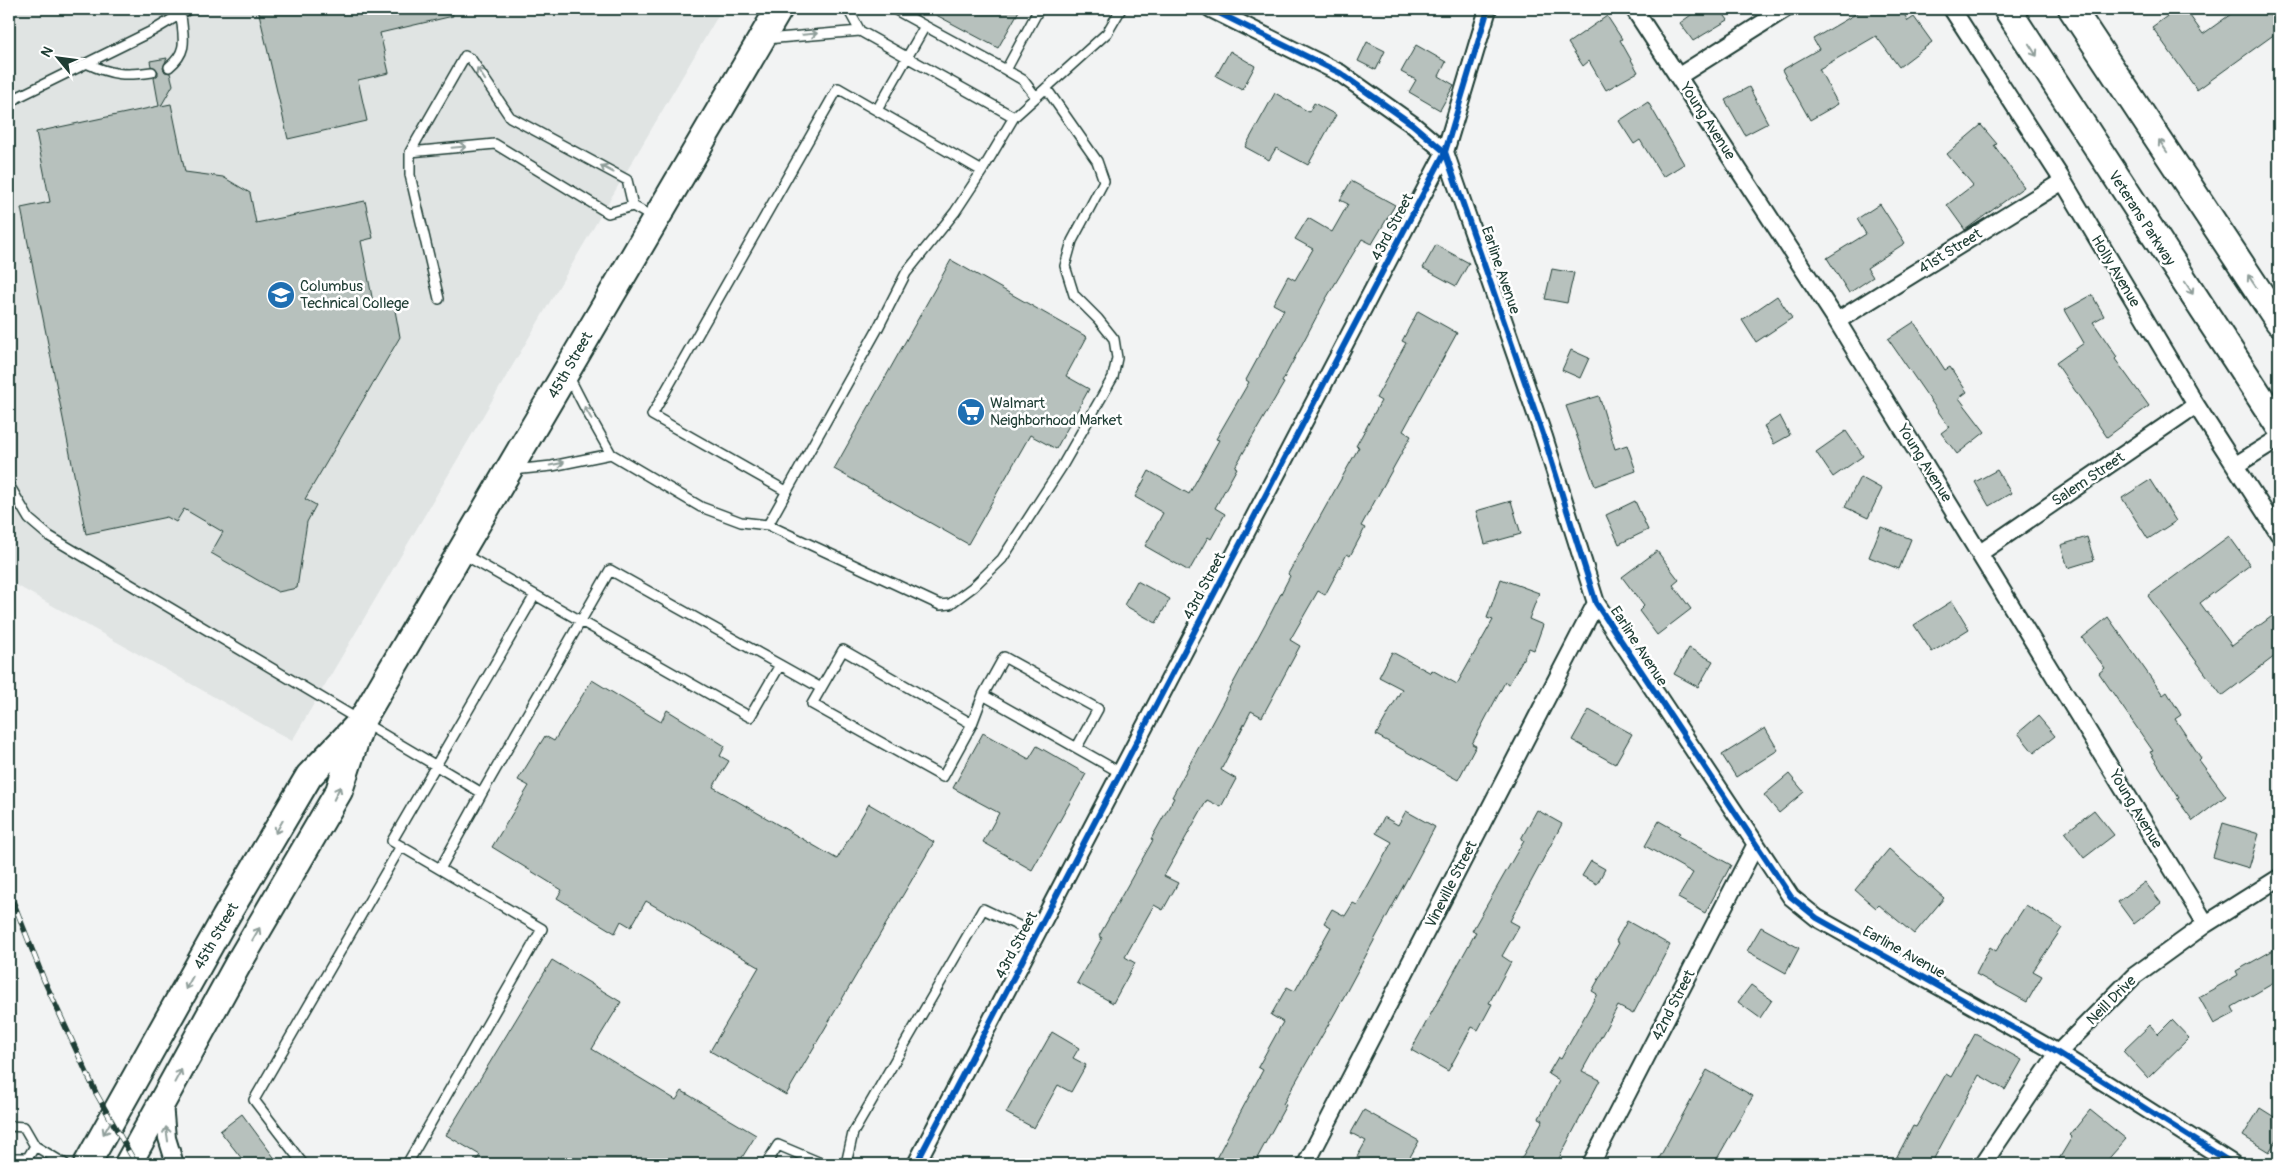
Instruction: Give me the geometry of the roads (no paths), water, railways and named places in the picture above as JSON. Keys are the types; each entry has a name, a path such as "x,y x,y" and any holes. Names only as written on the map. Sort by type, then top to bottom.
{"main road":[{"name":"45th Street","path":"128,1164 164,1102 238,964 339,791 362,720 779,9"},
{"name":"Veterans Parkway","path":"2006,9 2279,426"},
{"path":"2072,9 2279,322"},
{"name":"45th Street","path":"87,1164 225,918 308,776 362,720"}],"street":[{"path":"1211,9 1340,73 1412,124 1446,152"},
{"name":"43rd Street","path":"916,1164 1446,152 1488,9"},
{"name":"Young Avenue","path":"1634,9 1838,321 2206,924"},
{"path":"1679,76 1785,9"},
{"name":"Holly Avenue","path":"1952,9 2063,181 2196,405 2279,534"},
{"name":"Earline Avenue","path":"1446,152 1544,438 1596,603 1755,846 1791,897 1817,918 2058,1053 2233,1164"},
{"name":"41st Street","path":"1838,321 2063,181"},
{"name":"Salem Street","path":"1980,553 2196,405"},
{"path":"2236,465 2279,438"},
{"name":"Vineville Street","path":"1306,1164 1596,603"},
{"name":"42nd Street","path":"1592,1164 1755,846"},
{"name":"Neill Drive","path":"1983,1164 2058,1053 2134,976 2206,924 2279,878"},
{"path":"164,1102 167,1138 175,1164"}],"lane":[{"path":"9,106 18,97 86,64 189,9"},
{"path":"848,9 860,31 1014,117"},
{"path":"894,9 1023,80 1036,97"},
{"path":"1006,70 1039,9"},
{"path":"768,525 878,328 906,273 954,212 982,171 1014,117 1107,33 1121,9"},
{"path":"169,67 179,59 182,52 181,14"},
{"path":"877,110 925,26"},
{"path":"761,39 860,31"},
{"path":"439,299 410,175 410,152 465,56 471,60 510,117 627,180 633,206"},
{"path":"86,64 103,71 126,76 152,72"},
{"path":"786,491 652,415 838,88 982,171"},
{"path":"566,371 612,454 702,507 741,522 768,525 940,605 950,604 973,587 1002,559 1061,468 1113,377 1117,358 1114,339 1098,319 1074,295 1065,266 1072,241 1104,181 1097,161 1046,88"},
{"path":"410,152 495,144 608,213 633,206 656,219"},
{"path":"509,470 552,466 612,454"},
{"path":"9,485 29,519 49,536 482,792"},
{"path":"460,552 750,717 780,665"},
{"path":"440,869 482,792 582,622 610,570 821,688"},
{"path":"407,1164 542,929 392,841 535,595"},
{"path":"972,724 843,650 812,704 943,777 972,724 983,695 1004,657 1098,709 1077,747"},
{"path":"983,695 1121,773"},
{"path":"303,1164 254,1100 400,846"},
{"path":"846,1164 853,1133 983,909 1036,934"},
{"path":"9,1126 24,1127 35,1146 65,1164"},
{"path":"766,1164 778,1144 823,1164"},
{"path":"9,1158 25,1161 35,1146"}],"railway":[{"path":"9,891 44,980 96,1093 136,1164"}],"place":[{"name":"Columbus Technical College","path":"281,295"},
{"name":"Walmart Neighborhood Market","path":"971,412"}]}
